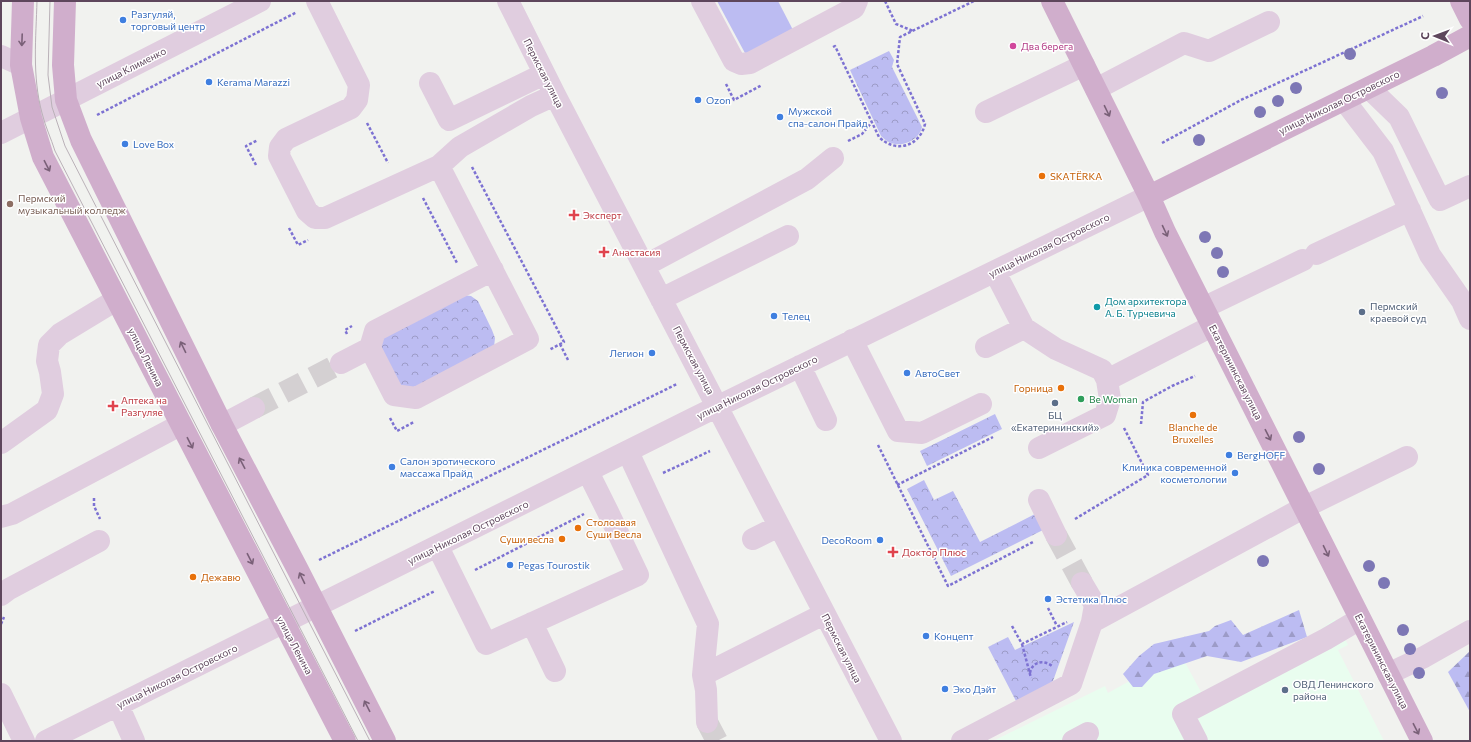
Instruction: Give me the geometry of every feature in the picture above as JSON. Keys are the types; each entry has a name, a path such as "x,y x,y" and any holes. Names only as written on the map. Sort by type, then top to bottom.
{"main road":[{"name":"улица Ленина","path":"23,1 21,65 31,118 42,156 345,741"},
{"path":"65,1 63,65 66,100 81,140 222,425 311,610 385,741"},
{"name":"Екатерининская улица","path":"1052,1 1149,196 1164,232 1305,507 1422,741"},
{"path":"1461,1 1470,19"},
{"name":"улица Николая Островского","path":"1149,196 1369,88 1470,36"}],"street":[{"name":"улица Клименко","path":"1,134 260,1"},
{"path":"318,1 359,85 357,100 351,108 286,139 280,147 279,156 307,211 315,218 325,218 439,166 460,147 531,106 555,95"},
{"name":"Пермская улица","path":"508,1 544,74 890,741"},
{"path":"702,1 734,61 741,64 750,63 854,8 857,1"},
{"path":"1096,89 1126,75 1184,43 1209,51 1269,22"},
{"path":"1,56 21,65"},
{"path":"986,112 1084,66"},
{"path":"430,83 449,120 544,74"},
{"path":"1369,88 1399,117 1440,200 1470,186"},
{"path":"1344,100 1383,151 1430,255 1462,302 1470,319"},
{"path":"644,266 807,179 833,158"},
{"path":"439,166 493,270 528,339 416,398 394,395 356,355 375,331 493,270"},
{"name":"улица Николая Островского","path":"46,741 852,340 1149,196"},
{"path":"1107,380 1208,317 1310,257 1410,210"},
{"path":"661,299 788,236"},
{"path":"995,272 1024,328 1056,349 1102,370 1107,380 1110,399 1105,415 1039,448"},
{"path":"1,442 46,410 53,394 47,361 49,345 60,334 116,300"},
{"path":"986,347 1024,328"},
{"path":"852,340 898,431 922,433 981,404"},
{"path":"800,366 826,420"},
{"path":"222,425 254,408"},
{"path":"1,517 12,514 180,425"},
{"path":"628,452 708,624 703,675 706,690 707,722"},
{"path":"1092,622 1260,533 1305,507 1407,457"},
{"path":"438,547 486,644 638,575 588,472"},
{"path":"1039,500 1056,533"},
{"path":"753,539 779,526"},
{"path":"1,595 9,589 100,541"},
{"path":"962,741 1071,684 1092,622 1095,605 1082,583"},
{"path":"703,675 824,614"},
{"path":"1196,741 1183,714 1326,639 1360,618"},
{"path":"532,623 555,671"},
{"path":"1388,674 1424,657 1470,631"},
{"path":"1,694 24,741"},
{"path":"118,705 134,741"}],"path":[{"path":"91,118 318,1"},
{"path":"885,1 896,24 913,31"},
{"path":"828,50 835,46 879,137 885,143 894,146 901,146 915,142 923,131 925,124 897,64 900,38 974,1"},
{"path":"1162,143 1240,100 1423,16"},
{"path":"724,79 734,100 768,82"},
{"path":"862,134 872,122"},
{"path":"256,166 246,146 260,139"},
{"path":"384,156 388,163"},
{"path":"472,166 564,342 546,352"},
{"path":"422,197 460,270"},
{"path":"288,226 298,246 312,238"},
{"path":"356,355 345,330 358,323"},
{"path":"560,344 568,360"},
{"path":"1141,424 1143,402 1172,386 1195,376"},
{"path":"318,561 677,384"},
{"path":"390,417 397,431 417,420"},
{"path":"598,418 600,422"},
{"path":"877,443 948,586 1056,533 1148,475 1123,425"},
{"path":"897,485 992,437"},
{"path":"642,483 710,451"},
{"path":"353,632 604,504"},
{"path":"1048,608 1057,626"},
{"path":"1022,644 1068,621"},
{"path":"1012,626 1022,644 1032,680"},
{"path":"1030,676 1034,665 1040,662 1048,663 1054,668"}],"shaded area":[{"path":"1335,619 1348,645 1338,650 1384,741 993,741 1105,686 1108,693 1180,653 1201,692 1310,637"}],"green space":[{"path":"717,1 778,1 793,30 746,55"},
{"path":"889,51 894,60 892,67 922,127 921,131 915,138 904,144 891,143 881,136 850,70"},
{"path":"463,295 471,296 478,301 495,338 494,347 421,388 402,387 381,352 381,342 386,334"},
{"path":"995,414 1002,429 927,466 920,451"},
{"path":"924,480 934,500 953,491 980,542 1035,514 1043,530 951,576 907,489"},
{"path":"1299,610 1307,637 1241,662 1207,656 1154,674 1142,687 1133,687 1123,674 1139,656 1154,644 1209,631 1215,626 1231,620 1243,635"},
{"path":"1074,622 1053,681 1016,701 988,647 1008,637 1015,650"},
{"path":"1470,651 1470,712 1448,672"}],"tunnel":[{"path":"254,408 341,363"},
{"path":"1056,535 1082,583"},
{"path":"707,722 717,741"}],"tram line":[{"path":"37,1 35,57 37,85 43,118 55,151 358,741"},
{"path":"50,1 48,75 52,107 65,146 370,741"}],"place":[{"name":"Разгуляй, торговый центр","path":"123,20"},
{"name":"Два берега","path":"1013,46"},
{"name":"Kerama Marazzi","path":"209,82"},
{"name":"Ozon","path":"698,100"},
{"name":"Мужской спа-салон Прайд","path":"780,117"},
{"name":"Love Box","path":"125,144"},
{"name":"SKAТЁRКА","path":"1042,176"},
{"name":"Пермский музыкальный колледж","path":"10,204"},
{"name":"Эксперт","path":"574,215"},
{"name":"Анастасия","path":"604,252"},
{"name":"Дом архитектора А. Б. Турчевича","path":"1097,307"},
{"name":"Пермский краевой суд","path":"1362,312"},
{"name":"Телец","path":"774,316"},
{"name":"Легион","path":"652,353"},
{"name":"АвтоСвет","path":"907,373"},
{"name":"Горница","path":"1061,388"},
{"name":"Be Woman","path":"1081,399"},
{"name":"БЦ «Екатерининский»","path":"1055,403"},
{"name":"Аптека на Разгуляе","path":"113,406"},
{"name":"Blanche de Bruxelles","path":"1193,415"},
{"name":"BergHOFF","path":"1229,455"},
{"name":"Салон эротического массажа Прайд","path":"392,467"},
{"name":"Клиника современной косметологии","path":"1235,473"},
{"name":"Столоавая Суши Весла","path":"578,528"},
{"name":"Суши весла","path":"562,539"},
{"name":"DecoRoom","path":"880,540"},
{"name":"Доктор Плюс","path":"893,552"},
{"name":"Pegas Tourostik","path":"510,565"},
{"name":"Дежавю","path":"193,577"},
{"name":"Эстетика Плюс","path":"1048,599"},
{"name":"Концепт","path":"926,636"},
{"name":"Эко Дэйт","path":"945,689"},
{"name":"ОВД Ленинского района","path":"1285,690"}]}
